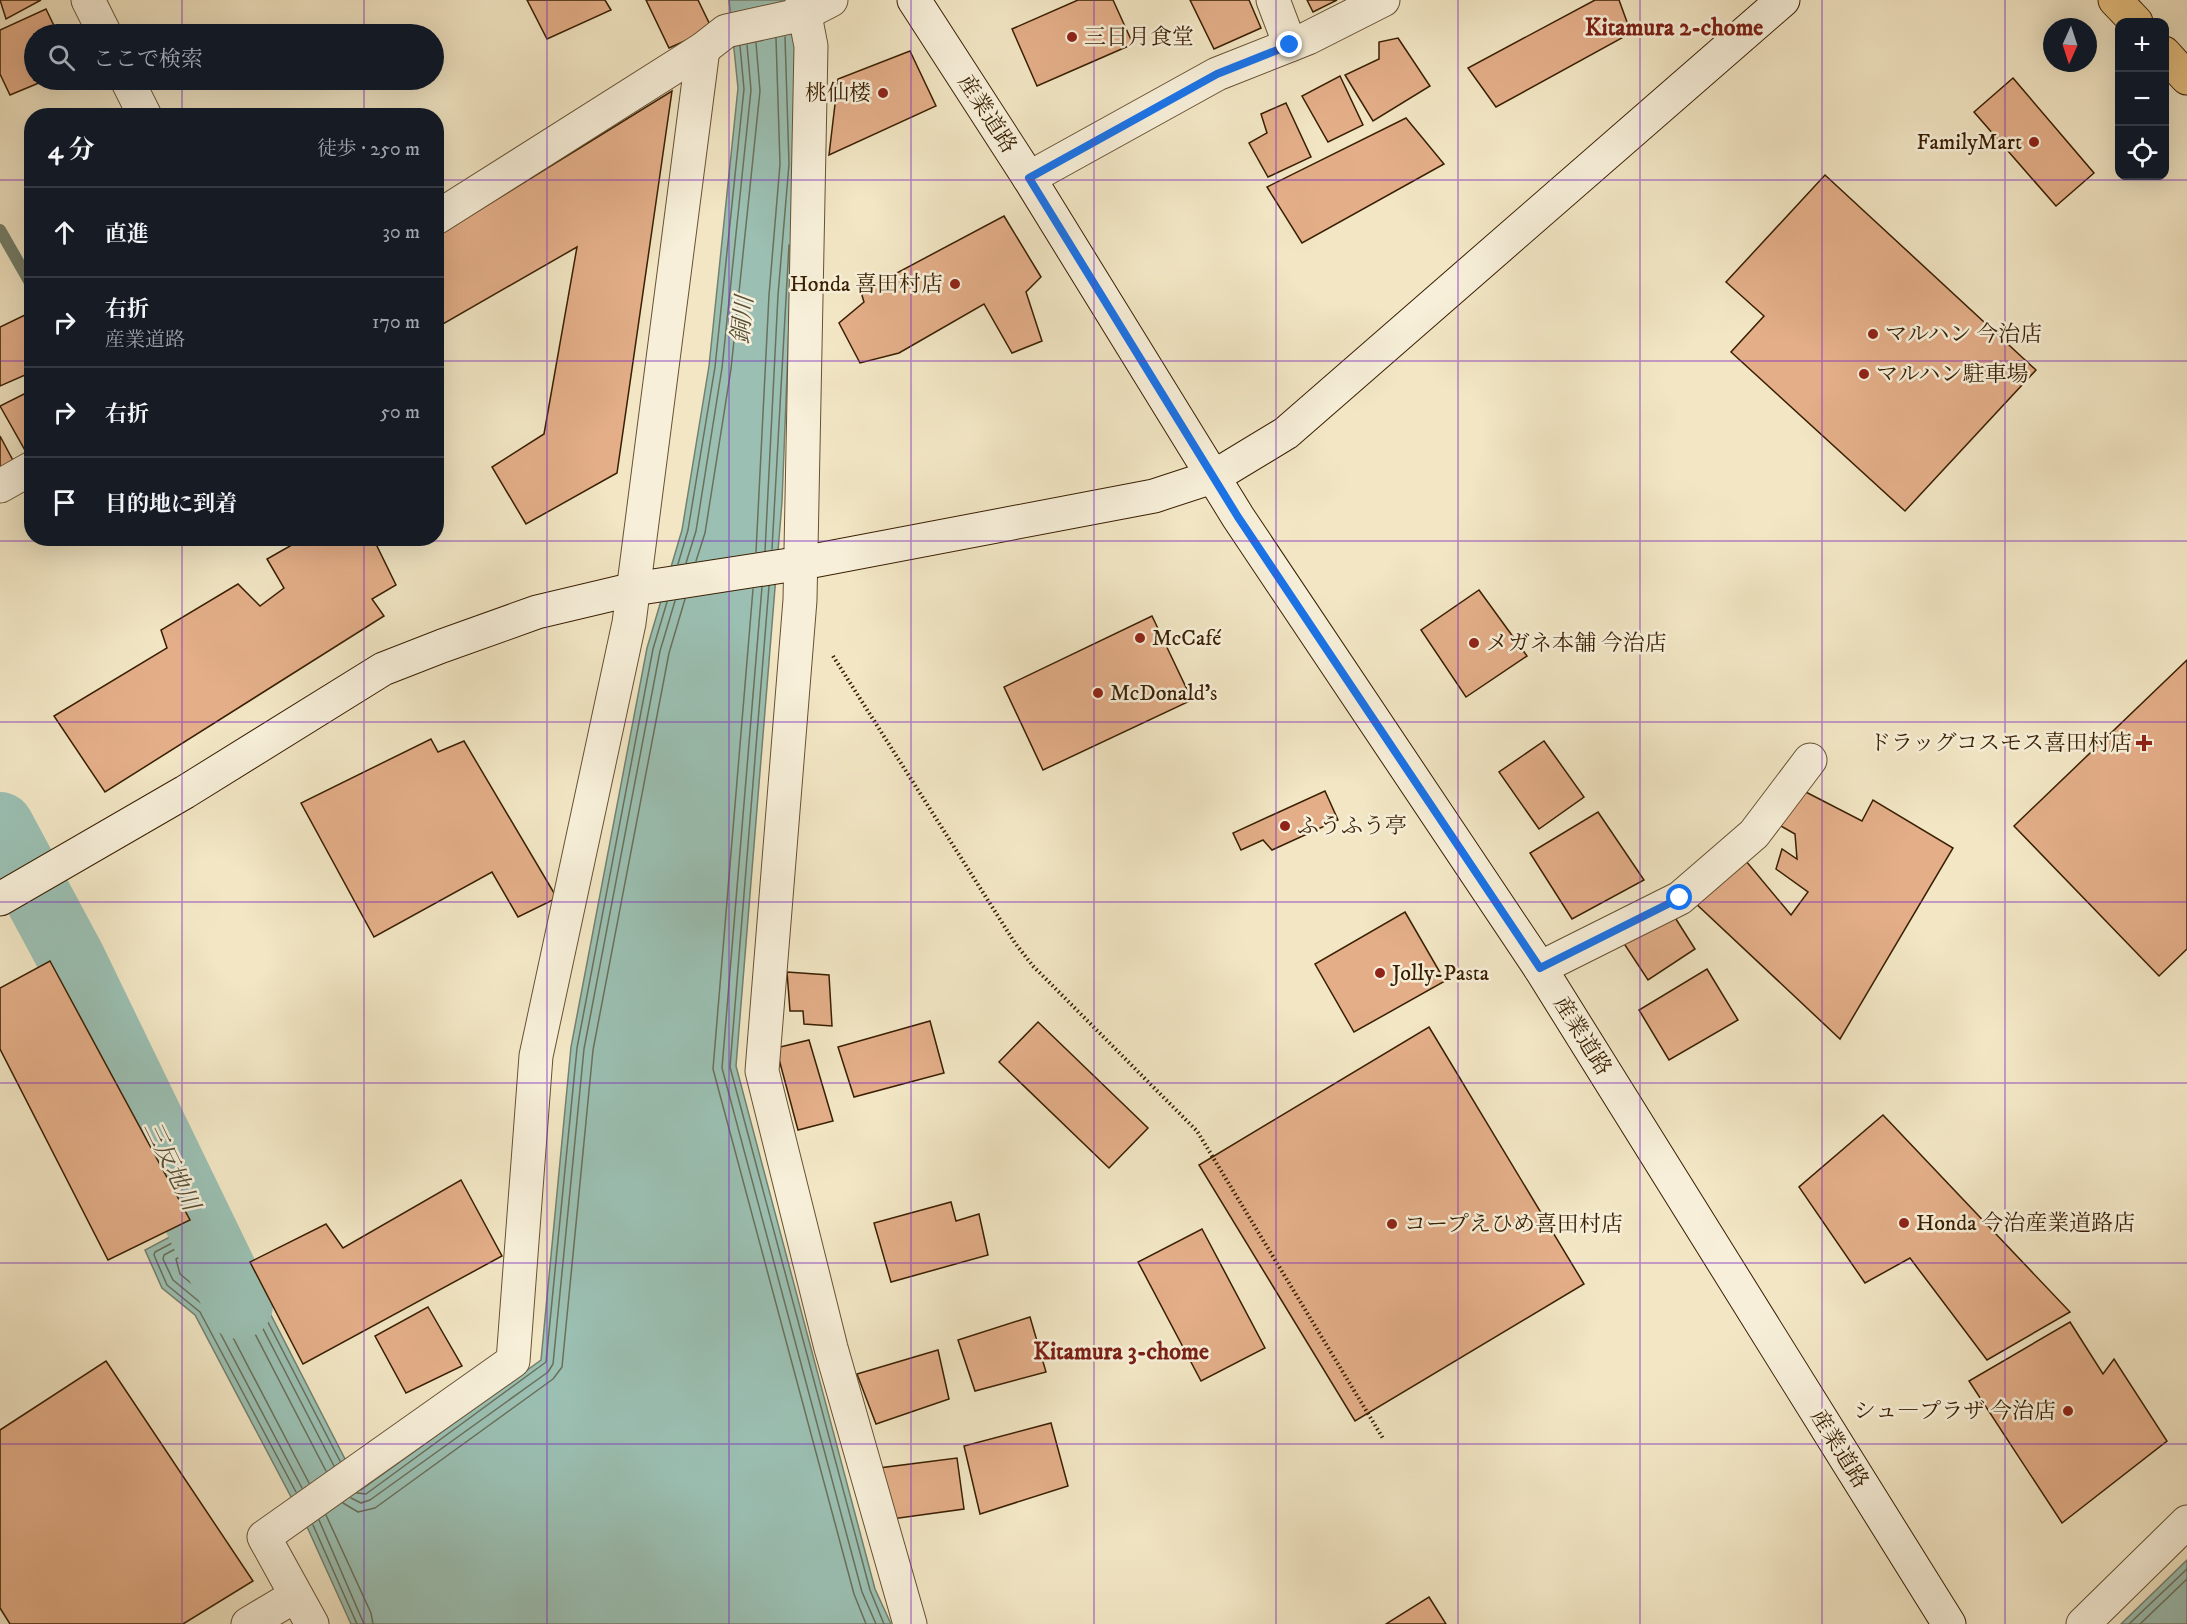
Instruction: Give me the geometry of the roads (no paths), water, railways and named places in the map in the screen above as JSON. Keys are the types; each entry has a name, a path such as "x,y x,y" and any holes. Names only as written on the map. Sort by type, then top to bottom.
{"main road":[{"path":"2115,0 2132,18"},
{"path":"2169,59 2187,78"}],"street":[{"path":"88,0 100,24"},
{"name":"産業道路","path":"914,0 1029,178 1163,398 1215,476 1238,517 1540,968 1950,1624"},
{"path":"1273,0 1290,45"},
{"path":"1029,178 1217,74 1290,45 1383,0"},
{"path":"0,899 185,792 382,669 537,612 634,589 794,563 1124,503 1215,476 1286,433 1783,0"},
{"path":"444,213 703,49 726,30 812,5 794,563 762,1071 831,1348 910,1624"},
{"path":"312,1624 264,1537 513,1361 536,1056 629,623 703,49"},
{"path":"132,90 141,108"},
{"path":"0,486 24,472"},
{"path":"1540,968 1680,898 1693,889 1754,834 1810,760"},
{"path":"2083,1624 2187,1522"},
{"path":"248,1624 295,1596"}],"water":[{"name":"銅川","path":"729,0 791,0 800,43 782,502 736,1066 875,1589 891,1624 351,1624 308,1529 195,1315 162,1288 145,1250 211,1215 223,1222 361,1490 541,1360 571,1047 647,648 682,530 709,366 738,88"},
{"path":"2187,1560 2187,1624 2121,1624"}],"waterway":[{"path":"0,230 24,272"},
{"name":"三反地川","path":"0,826 71,958 239,1305"}],"place":[{"name":"三日月食堂","path":"1072,37"},
{"name":"桃仙楼","path":"883,93"},
{"name":"FamilyMart","path":"2034,142"},
{"name":"Honda 喜田村店","path":"955,284"},
{"name":"マルハン 今治店","path":"1873,334"},
{"name":"マルハン駐車場","path":"1864,374"},
{"name":"McCafé","path":"1140,638"},
{"name":"メガネ本舗 今治店","path":"1474,643"},
{"name":"McDonald's","path":"1098,693"},
{"name":"ドラッグコスモス喜田村店","path":"2144,743"},
{"name":"ふうふう亭","path":"1285,826"},
{"name":"Jolly-Pasta","path":"1380,973"},
{"name":"Honda 今治産業道路店","path":"1904,1223"},
{"name":"コープえひめ喜田村店","path":"1392,1224"},
{"name":"シュ―プラザ 今治店","path":"2068,1411"}],"district":[{"name":"Kitamura 2-chome","path":"1674,28"},
{"name":"Kitamura 3-chome","path":"1121,1352"}]}
